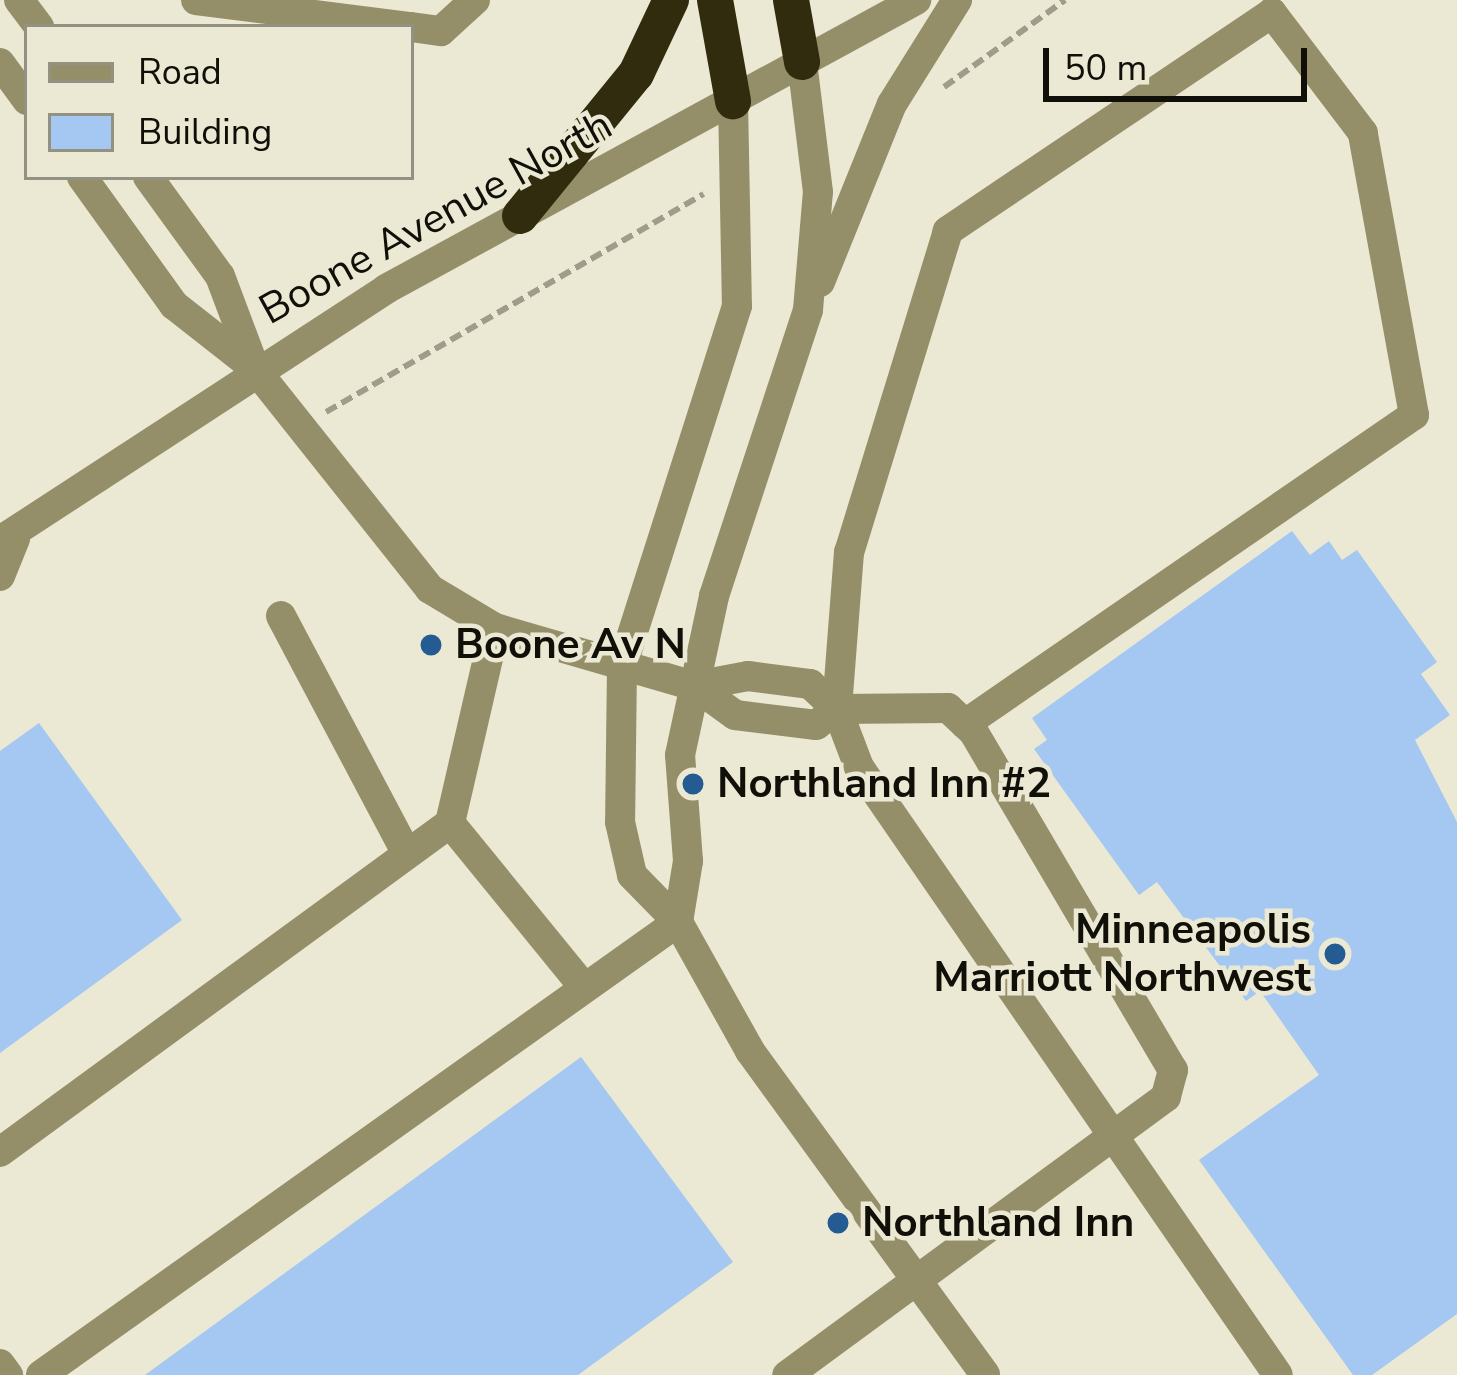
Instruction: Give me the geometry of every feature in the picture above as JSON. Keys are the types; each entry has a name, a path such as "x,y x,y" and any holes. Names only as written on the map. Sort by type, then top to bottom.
{"highway":[{"path":"520,216 636,74 671,0"},
{"path":"715,0 733,101"},
{"path":"791,0 802,62"}],"street":[{"path":"196,0 386,24"},
{"path":"414,28 441,31 475,0"},
{"name":"Boone Avenue North","path":"0,576 8,540 255,369 520,216 916,0"},
{"path":"41,1375 582,985 678,922 688,861 680,755 694,686 808,310 892,104 957,0"},
{"path":"965,724 1414,415 1363,134 1272,13 948,231 849,552 837,709 859,767 1277,1375"},
{"path":"802,62 818,192 808,310"},
{"path":"0,63 24,96"},
{"path":"733,101 740,173 737,306 622,667 620,822 632,875 678,922 750,1051 985,1375"},
{"path":"84,180 175,305 255,369"},
{"path":"150,180 220,276 255,369 296,427 405,566 495,628 694,686 751,718 816,725 837,709 948,708 965,724 1173,1070 1166,1097 787,1375"},
{"path":"281,616 407,854"},
{"path":"0,1152 450,823 495,628"},
{"path":"694,686 748,676 810,684 837,709"},
{"path":"450,823 582,985"},
{"path":"0,1364 8,1375"}],"path":[{"path":"892,104 937,93 1065,0"},
{"path":"296,427 740,173"}],"building":[{"name":"Minneapolis Marriott Northwest","path":"1292,531 1310,555 1329,541 1342,560 1357,550 1437,662 1421,674 1450,715 1415,740 1457,822 1457,1314 1372,1375 1353,1375 1199,1160 1319,1075 1260,991 1246,1001 1157,882 1139,895 1034,749 1047,740 1032,718"},
{"path":"39,723 182,920 0,1053 0,751"},
{"path":"581,1057 733,1262 578,1375 145,1375"}],"place":[{"name":"Boone Av N","path":"431,645"},
{"name":"Northland Inn #2","path":"693,784"},
{"name":"Minneapolis Marriott Northwest","path":"1335,954"},
{"name":"Northland Inn","path":"838,1223"}]}
